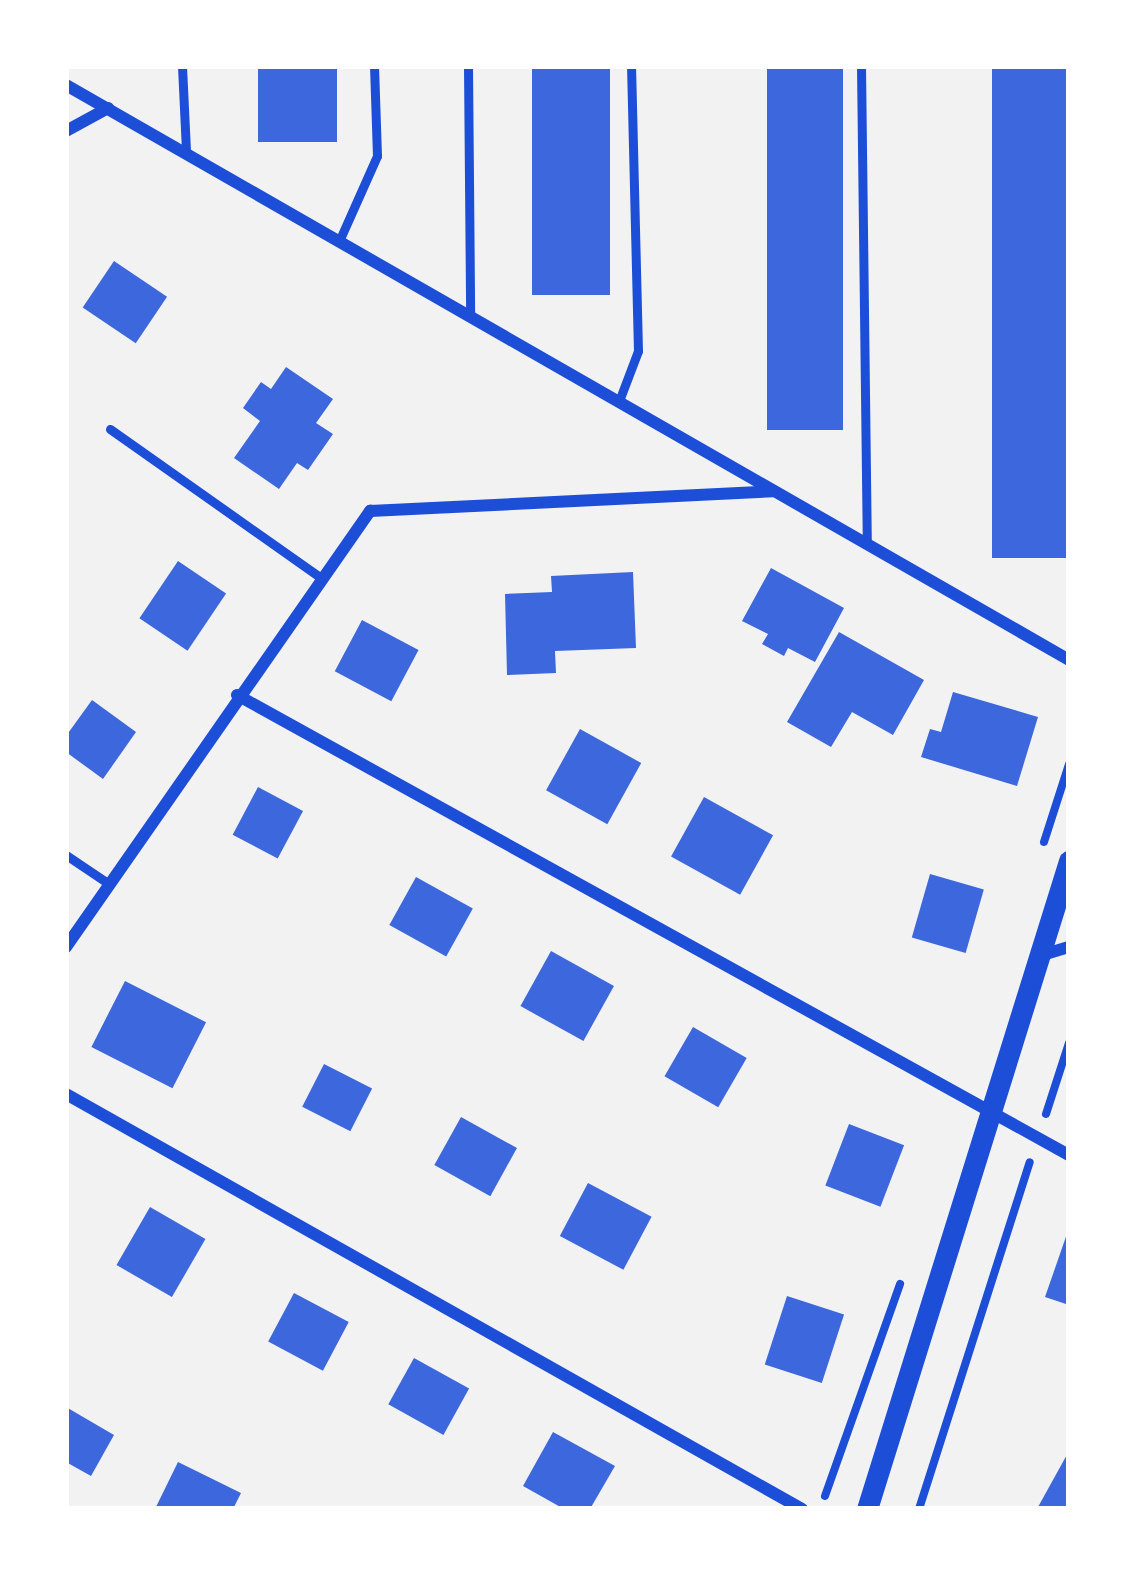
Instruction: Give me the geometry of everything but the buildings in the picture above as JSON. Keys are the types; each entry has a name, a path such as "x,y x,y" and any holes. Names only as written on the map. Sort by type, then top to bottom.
{"street":[{"path":"66,85 1068,656"},
{"path":"66,131 108,108"},
{"path":"66,947 237,695 370,511 775,491"},
{"path":"237,695 988,1106 1069,1155"},
{"path":"867,1509 988,1106 1069,862"},
{"path":"1038,957 1069,946"},
{"path":"66,1094 802,1509"}],"lane":[{"path":"182,66 186,150"},
{"path":"340,239 376,156 374,66"},
{"path":"468,66 470,314"},
{"path":"619,401 638,351 631,66"},
{"path":"861,66 867,544"},
{"path":"110,429 321,578"},
{"path":"66,855 109,884"}],"path":[{"path":"1048,1106 1069,1043"},
{"path":"919,1509 1028,1170"},
{"path":"831,1478 904,1273"}]}
